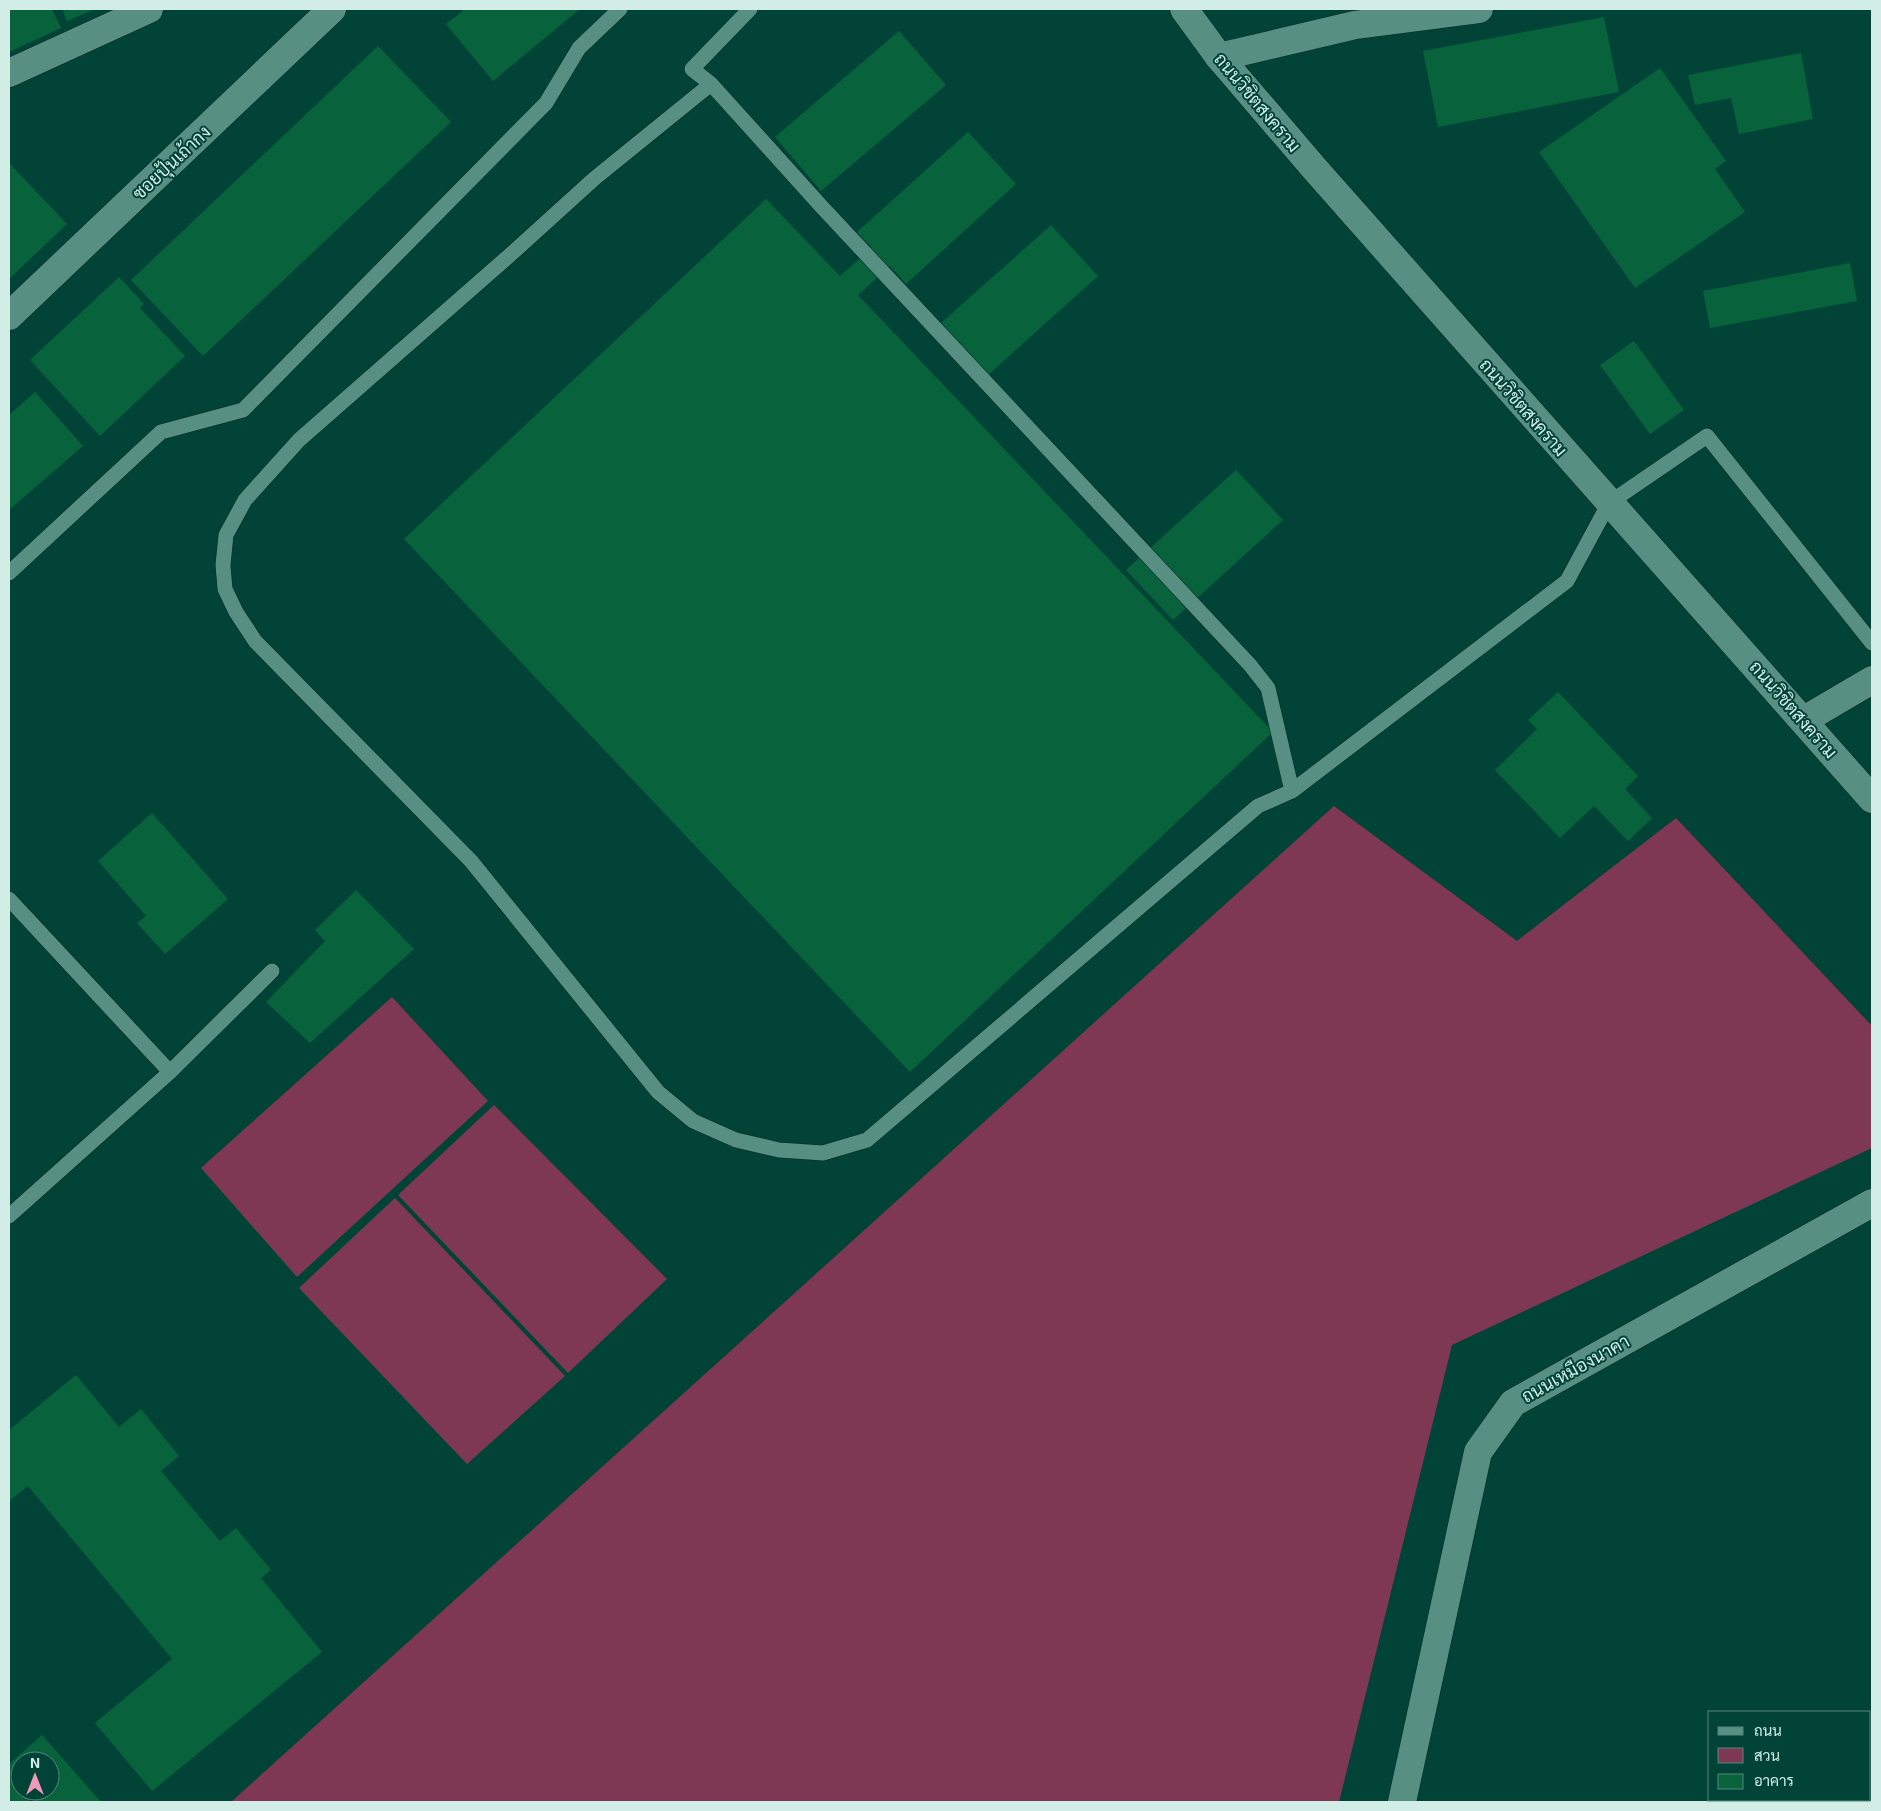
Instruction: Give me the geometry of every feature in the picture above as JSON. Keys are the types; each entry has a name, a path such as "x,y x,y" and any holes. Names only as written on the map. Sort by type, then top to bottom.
{"street":[{"path":"9,73 149,9"},
{"name":"ซอยปุ้นเถ้ากง","path":"9,316 332,9"},
{"name":"ถนนวิชิตสงคราม","path":"1184,9 1219,57 1314,168 1872,799"},
{"path":"1219,57 1355,25 1479,9"},
{"path":"1804,720 1872,680"},
{"name":"ถนนเหมืองนาคา","path":"1402,1802 1478,1452 1513,1403 1872,1203"}],"lane":[{"path":"9,573 162,432 243,410 546,103 579,48 620,9"},
{"path":"750,9 692,68 711,84 827,213 1250,665 1268,688 1292,791"},
{"path":"711,84 595,178 299,440 245,500 226,536 223,565 225,589 236,612 256,640 471,861 658,1092 693,1121 736,1140 779,1150 823,1153 867,1140 1258,806 1292,791 1567,581 1609,503 1707,436 1872,643"},
{"path":"9,899 170,1072"},
{"path":"9,1216 170,1072 272,972"}],"green space":[{"path":"1334,806 1517,941 1676,818 1872,1026 1872,1148 1452,1345 1339,1802 231,1802"},
{"path":"392,997 488,1101 297,1277 201,1168"},
{"path":"494,1105 667,1279 568,1373 398,1195"},
{"path":"395,1198 565,1376 467,1464 299,1288"}],"building":[{"path":"9,9 52,9 61,28 9,52"},
{"path":"62,9 95,9 67,21"},
{"path":"465,9 580,9 493,81 446,24"},
{"path":"1604,17 1619,92 1438,127 1423,51"},
{"path":"899,31 946,85 821,191 775,137"},
{"path":"378,46 451,122 203,356 131,280"},
{"path":"1801,53 1813,119 1739,134 1731,98 1695,105 1688,75"},
{"path":"1660,68 1726,161 1715,169 1745,212 1635,288 1539,152"},
{"path":"968,132 1016,184 906,284 890,266 858,295 1273,732 910,1072 404,539 766,199 840,276 872,248 857,232"},
{"path":"9,163 67,224 9,279"},
{"path":"1051,225 1098,276 988,375 941,323"},
{"path":"1850,263 1857,301 1710,328 1703,291"},
{"path":"119,277 144,304 140,308 185,356 100,436 30,360"},
{"path":"1634,341 1684,410 1650,434 1600,365"},
{"path":"35,392 83,446 9,510 9,415"},
{"path":"1236,470 1283,520 1173,620 1126,570"},
{"path":"1558,692 1638,776 1625,789 1652,818 1628,841 1594,806 1560,838 1495,770 1537,729 1528,720"},
{"path":"152,813 228,899 165,954 137,923 146,916 98,861"},
{"path":"356,890 414,949 310,1043 266,1002 325,941 315,930"},
{"path":"76,1375 119,1427 141,1409 179,1456 161,1471 220,1541 236,1528 271,1570 261,1578 322,1652 152,1791 95,1723 172,1659 28,1486 9,1501 9,1430"},
{"path":"42,1735 56,1751 24,1751"},
{"path":"60,1755 101,1802 35,1802 60,1801"},
{"path":"9,1777 10,1801 31,1802 9,1802"}]}
